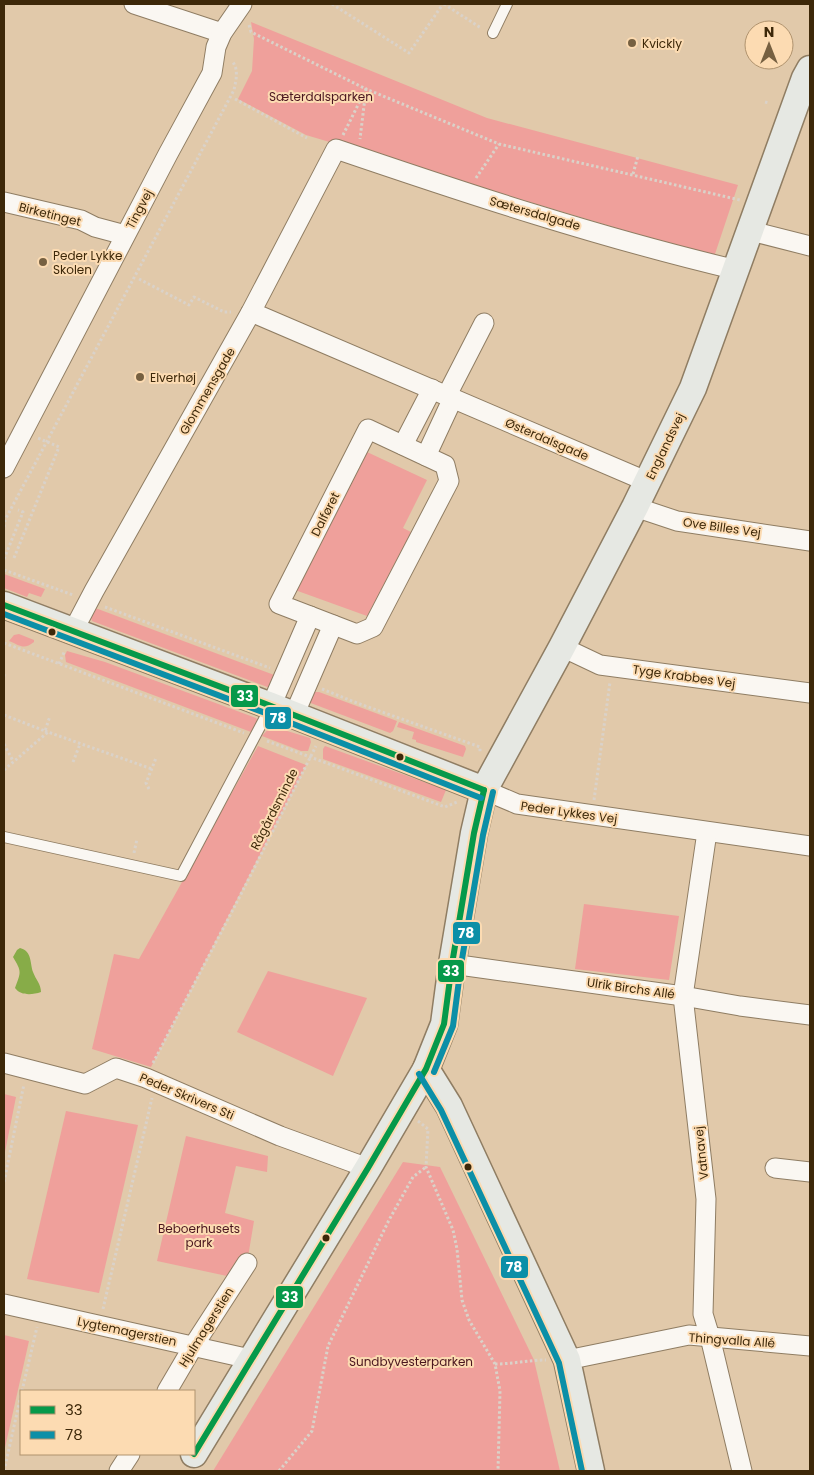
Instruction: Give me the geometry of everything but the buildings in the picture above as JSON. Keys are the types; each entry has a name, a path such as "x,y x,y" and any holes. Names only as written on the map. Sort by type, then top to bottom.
{"street":[{"path":"134,4 188,21 219,40"},
{"name":"Tingvej","path":"4,468 125,235 212,74 219,40 239,9"},
{"name":"Englandsvej","path":"195,1452 426,1069 444,1024 474,833 484,790 562,648 648,482 693,388 808,76"},
{"name":"Sætersdalgade","path":"336,149 493,201 737,270"},
{"name":"Glommensgade","path":"73,631 251,312 336,149"},
{"name":"Birketinget","path":"4,202 81,220 125,235"},
{"path":"755,219 810,246"},
{"name":"Østerdalsgade","path":"251,312 648,482"},
{"path":"403,445 444,394 484,323"},
{"path":"426,456 444,394"},
{"name":"Dalføret","path":"368,429 426,456 445,465 449,481 373,628 357,634 279,604 368,429"},
{"name":"Ove Billes Vej","path":"635,507 676,521 810,541"},
{"name":"Peder Lykkes Vej","path":"5,609 73,631 283,710 517,804 810,846"},
{"path":"283,710 285,674 310,616"},
{"path":"283,710 308,683 333,625"},
{"name":"Tyge Krabbes Vej","path":"562,648 600,665 611,667 810,693"},
{"name":"Vatnavej","path":"708,832 683,996 706,1199 703,1314 742,1471"},
{"name":"Ulrik Birchs Allé","path":"452,964 810,1015"},
{"name":"Peder Skrivers Sti","path":"4,1063 85,1084 116,1068 151,1080 280,1136 368,1168"},
{"path":"426,1069 449,1106 566,1360 591,1471"},
{"path":"775,1168 810,1172"},
{"name":"Hjulmagerstien","path":"168,1390 246,1263"},
{"name":"Lygtemagerstien","path":"4,1304 250,1359"},
{"name":"Thingvalla Allé","path":"566,1360 689,1335 810,1346"},
{"path":"119,1471 129,1455"},
{"name":"Englandsvej","path":"183,1471 193,1455"}],"lane":[{"path":"493,33 507,4"},
{"path":"4,837 181,876 283,710"}],"path":[{"path":"332,4 409,54 444,4 476,26 493,33"},
{"path":"239,9 248,20 251,32 366,89 499,144 737,198 755,219"},
{"path":"4,527 5,520 234,90 236,78 235,64 219,40"},
{"path":"359,144 366,89"},
{"path":"336,149 366,89"},
{"path":"235,99 307,138"},
{"path":"471,185 499,144"},
{"path":"633,174 638,156"},
{"path":"139,279 189,305 194,296 224,312 251,312"},
{"path":"14,558 59,447 24,431"},
{"path":"4,560 23,512 18,510"},
{"path":"14,536 21,539"},
{"path":"4,570 285,674"},
{"path":"592,815 611,667"},
{"path":"308,683 357,703 480,747 480,756"},
{"path":"4,715 152,769"},
{"path":"4,770 46,731 50,716"},
{"name":"Rågårdsminde","path":"101,1325 151,1080 324,728"},
{"path":"4,744 13,761"},
{"path":"73,762 80,744"},
{"path":"149,789 146,783 156,758"},
{"path":"132,858 137,839"},
{"path":"4,1182 27,1069"},
{"path":"403,1108 428,1130 426,1167 452,1230 457,1249 462,1300 469,1320 495,1364 500,1391 498,1471"},
{"path":"279,1471 312,1431 328,1346 389,1220 413,1177 426,1167"},
{"path":"22,1390 40,1312"},
{"path":"495,1364 514,1364 534,1360 566,1360"},
{"path":"4,1471 20,1399"}],"green space":[{"name":"Sæterdalsparken","path":"251,22 487,118 738,185 714,257 306,135 238,99 252,71 254,39"},
{"path":"367,452 427,480 403,528 413,533 367,616 295,590"},
{"path":"4,574 45,589 41,597 29,593 27,597 4,588"},
{"path":"92,608 277,676 270,688 92,621 90,615"},
{"path":"19,634 34,640 34,642 25,647 9,641 14,635"},
{"path":"67,651 105,662 256,718 258,721 254,731 251,732 66,662 65,655"},
{"path":"309,692 319,692 397,721 393,731 390,733 308,702"},
{"path":"399,722 465,746 466,749 463,757 416,742 416,740 412,739 414,732 397,727"},
{"path":"271,726 310,738 311,742 308,751 301,751 262,736"},
{"path":"258,746 306,765 151,1067 92,1049 114,954 139,959"},
{"path":"325,746 446,790 441,802 323,759 323,749"},
{"path":"584,904 679,916 669,980 575,969"},
{"path":"268,971 367,998 333,1076 237,1032"},
{"path":"4,1094 16,1097 4,1157"},
{"path":"66,1111 138,1125 99,1293 27,1279"},
{"name":"Beboerhusets park","path":"186,1136 268,1156 267,1172 236,1166 225,1213 254,1221 247,1263 235,1265 227,1276 157,1261"},
{"name":"Sundbyvesterparken","path":"403,1162 440,1167 534,1360 560,1471 213,1471"},
{"path":"4,1335 29,1341 4,1452"}],"shaded area":[{"path":"20,948 29,955 41,992 27,994 17,991 15,988 20,972 13,957"}],"transit line":[{"name":"33","path":"4,605 271,706 484,790"},
{"name":"78","path":"4,614 268,714 481,798"},
{"name":"33","path":"195,1452 426,1069 444,1024 474,833 484,790"},
{"name":"78","path":"434,1072 453,1026 461,965 483,835 493,792"},
{"name":"78","path":"419,1074 441,1110 559,1363 582,1471"}],"place":[{"name":"Kvickly","path":"632,43"},
{"name":"Peder Lykke Skolen","path":"43,262"},
{"name":"Elverhøj","path":"140,377"}]}
